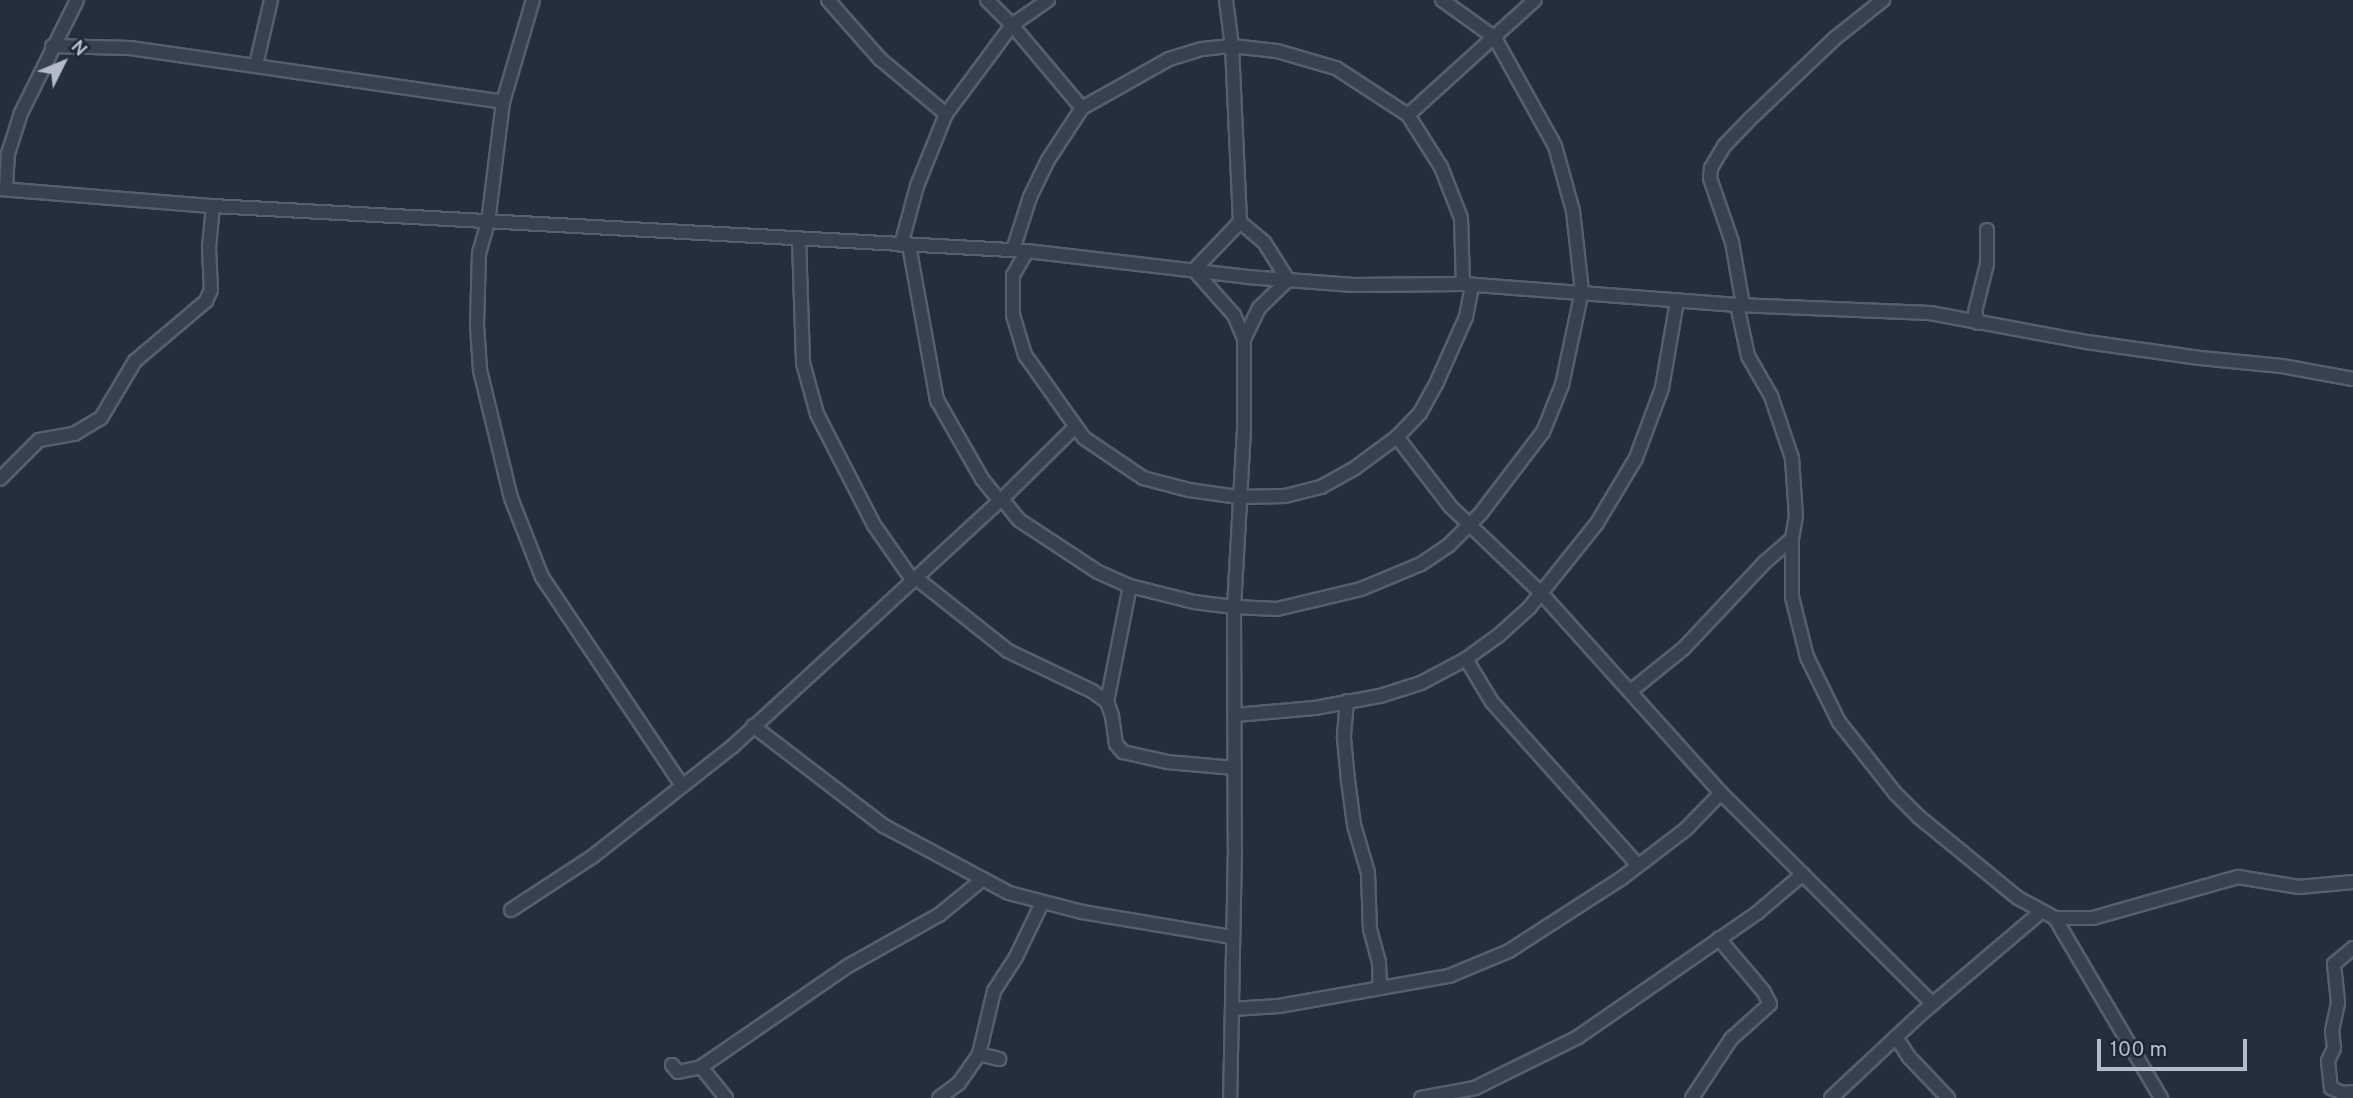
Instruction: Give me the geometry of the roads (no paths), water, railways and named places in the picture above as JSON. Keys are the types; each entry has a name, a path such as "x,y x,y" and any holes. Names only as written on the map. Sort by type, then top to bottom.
{"street":[{"path":"77,0 21,113 5,169 3,189 213,206 1020,251 1354,285 1467,284 1740,305 1930,313 2188,356 2282,366 2353,379"},
{"path":"256,65 271,0"},
{"path":"533,0 503,102 488,222 479,253 477,325 480,370 511,498 542,577 682,785"},
{"path":"828,0 880,59 946,114"},
{"path":"986,0 1012,25 1082,108"},
{"path":"1048,0 1012,25 946,114 918,186 905,245 937,400 982,479 1019,520 1041,537 1098,572 1130,586 1194,602 1234,607 1277,608 1361,589 1421,564 1449,545 1515,472 1543,432 1562,385 1583,291 1573,211 1555,146 1494,38 1441,0"},
{"path":"1226,0 1232,46 1240,222 1264,243 1289,280"},
{"path":"1408,116 1535,0"},
{"path":"1883,0 1833,39 1749,120 1724,146 1711,168 1710,178 1732,242 1748,356 1771,396 1792,458 1796,516 1792,539 1792,597 1796,620 1807,657 1839,722 1895,793 1919,817 1969,859 2041,912 2055,918 2093,918 2238,877 2300,887 2353,882"},
{"path":"52,46 130,48 503,102"},
{"path":"1232,46 1277,51 1336,68 1408,116 1441,167 1461,218 1467,284 1466,317 1420,413 1397,437 1355,468 1321,487 1285,496 1238,497 1189,490 1143,478 1107,456 1075,427 1024,355 1013,316 1013,275 1030,197 1048,160 1082,108 1169,59 1202,49 1232,46"},
{"path":"0,479 39,440 74,434 101,418 135,361 206,301 211,289 209,247 213,206"},
{"path":"1194,270 1240,222"},
{"path":"1978,323 1975,312 1987,264 1987,230"},
{"path":"799,240 803,363 817,414 874,525 915,580 1008,651 1092,691 1107,702"},
{"path":"1194,270 1234,315 1244,339 1244,429 1238,497 1234,607 1235,768 1230,1098"},
{"path":"1244,339 1259,308 1289,280"},
{"path":"1235,715 1273,713 1380,696 1421,683 1466,659 1498,636 1541,593 1598,523 1636,458 1662,388 1677,301"},
{"path":"511,910 592,857 706,769 915,580 1075,427"},
{"path":"1397,437 1451,507 1541,593 1632,690 1721,793 1933,1004"},
{"path":"1632,690 1684,648 1763,563 1792,539"},
{"path":"1130,586 1107,702 1116,744 1123,752 1156,760 1235,768"},
{"path":"1466,659 1492,702 1637,864"},
{"path":"1347,701 1344,738 1348,780 1354,825 1368,873 1370,929 1378,962 1380,988"},
{"path":"753,726 884,826 1009,893 1042,903 1231,937"},
{"path":"1232,1009 1279,1006 1449,975 1509,951 1581,905 1686,829 1721,793"},
{"path":"1421,1098 1475,1088 1578,1037 1612,1017 1756,914 1803,874"},
{"path":"672,1065 678,1072 701,1067 848,966 939,915 983,879"},
{"path":"939,1098 958,1083 979,1055 993,991 1016,957 1042,903"},
{"path":"1831,1098 1933,1004 2041,912"},
{"path":"2055,918 2161,1098"},
{"path":"1692,1098 1731,1039 1770,1004 1764,992 1719,939"},
{"path":"2353,948 2334,964 2337,1003 2332,1031 2333,1048 2328,1061 2331,1088 2343,1093 2353,1092"},
{"path":"1896,1037 1909,1057 1948,1098"},
{"path":"979,1055 999,1059"},
{"path":"701,1067 726,1098"}]}
